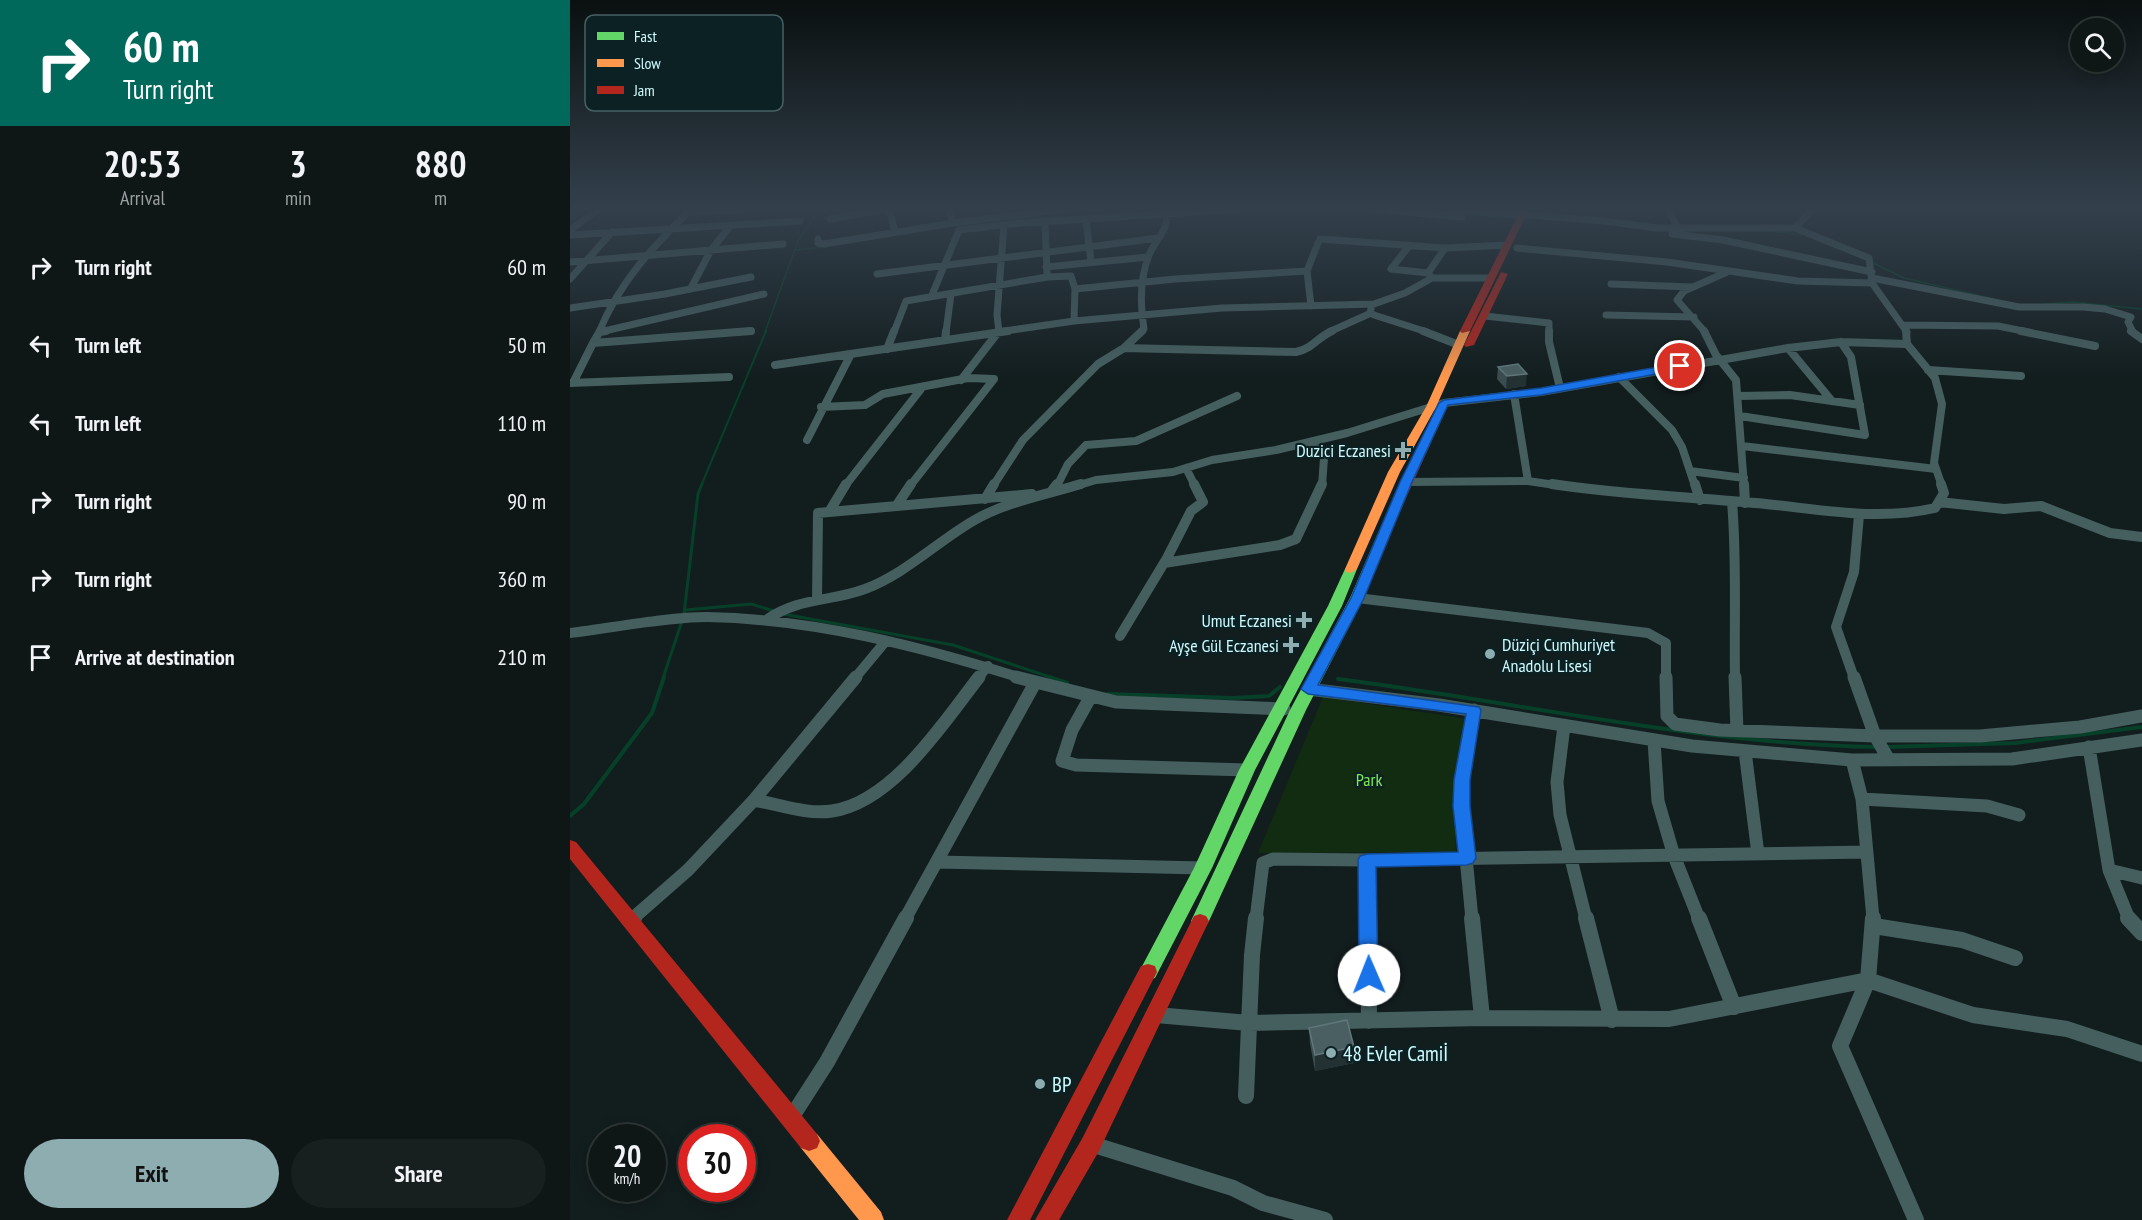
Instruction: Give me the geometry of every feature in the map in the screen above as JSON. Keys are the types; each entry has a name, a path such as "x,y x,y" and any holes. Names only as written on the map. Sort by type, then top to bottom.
{"main road":[{"path":"1046,1220 1091,1144 1156,1015 1308,689 1357,598 1438,405 1459,345 1489,278 1498,266"},
{"path":"1018,1220 1203,868 1247,770 1335,606 1394,472 1438,405 1485,316 1504,266"},
{"path":"571,849 873,1220"}],"street":[{"path":"570,279 583,266"},
{"path":"571,383 600,332 610,302 637,266"},
{"path":"691,288 703,266"},
{"path":"877,274 936,266"},
{"path":"932,295 943,266"},
{"path":"961,380 999,333 1001,266"},
{"path":"1047,277 1046,267 1056,266"},
{"path":"985,499 1023,440 1098,364 1124,348 1144,329 1140,314 1146,266"},
{"path":"1309,266 1307,271 1311,306"},
{"path":"1393,266 1391,269 1430,276 1489,278"},
{"path":"775,365 850,356 1074,321 1140,314 1222,308 1374,304 1405,293 1430,276 1435,266"},
{"path":"1691,266 1798,281 1871,271"},
{"path":"1847,266 2019,307 2083,307 2114,311 2131,317 2128,322 2130,330 2142,339"},
{"path":"1406,482 1528,481 1617,494 1745,503 1858,515 1905,515 1935,508 1944,493 1934,463 1942,404 1935,378 1907,344 1907,332 1871,271 1862,266"},
{"path":"1076,289 1307,271"},
{"path":"1728,272 1684,291 1677,300 1694,317 1736,380 1745,503"},
{"path":"887,349 906,301 1047,277 1071,276 1076,289 1074,321"},
{"path":"570,308 751,277"},
{"path":"1611,284 1693,287"},
{"path":"600,332 764,294"},
{"path":"945,340 951,294"},
{"path":"1371,313 1374,304"},
{"path":"1124,348 1296,352 1310,349 1323,335 1371,313 1459,345"},
{"path":"1606,315 1694,317"},
{"path":"1485,316 1550,323 1549,342 1560,388"},
{"path":"1902,325 1998,327 2095,346"},
{"path":"593,343 751,331"},
{"path":"769,618 782,609 865,589 934,550 973,521 1010,505 1096,480 1173,472 1212,460 1312,442 1438,405 1560,388 1788,348 1841,342 1907,344"},
{"path":"1740,416 1865,435 1851,357 1841,342"},
{"path":"1788,348 1832,400"},
{"path":"807,440 821,408 850,356"},
{"path":"1928,369 2021,376"},
{"path":"571,383 729,377"},
{"path":"1619,377 1672,430 1700,500"},
{"path":"821,408 865,405 883,394 961,380 994,379 926,463 897,505"},
{"path":"829,512 851,476 921,389"},
{"path":"1514,394 1528,481"},
{"path":"1738,396 1790,395 1860,405"},
{"path":"1054,491 1068,464 1086,445 1136,441 1237,396"},
{"path":"1164,563 1280,545 1296,539 1322,487 1324,458 1312,442"},
{"path":"1742,446 1936,469"},
{"path":"1120,636 1164,563 1191,511 1203,502 1186,468"},
{"path":"1690,471 1744,478"},
{"path":"817,600 818,513 1054,491"},
{"path":"1732,502 1735,537 1732,593 1737,731"},
{"path":"1939,502 2004,509 2041,506 2110,533 2142,537"},
{"path":"1858,515 1860,548 1854,580 1836,627 1882,748"},
{"path":"1357,598 1648,633 1666,643 1667,716 1675,724 1882,748 2012,759 2142,740"},
{"path":"570,633 704,616 769,618 942,652 1035,683 1116,702 1298,710"},
{"path":"630,921 688,870 754,800 885,642"},
{"path":"754,800 832,811 874,796 917,754 988,666"},
{"path":"790,1119 827,1062 1035,683"},
{"path":"1308,689 1474,710 1654,741 1852,760 1882,748 2080,727 2142,716"},
{"path":"1090,696 1072,730 1062,761 1076,765 1247,770"},
{"path":"1474,710 1462,780 1461,806 1482,1018"},
{"path":"1564,726 1557,782 1560,815 1612,1020"},
{"path":"1654,741 1658,801 1674,856 1734,1007"},
{"path":"2090,747 2109,870 2126,916 2142,933"},
{"path":"1745,751 1758,854"},
{"path":"1852,760 1862,799 1874,926 1868,980 1840,1046 1916,1220"},
{"path":"1862,799 1987,806 2019,815"},
{"path":"1246,1096 1252,954 1263,863 1273,859 1570,858 1866,852"},
{"path":"1367,860 1370,1021"},
{"path":"937,861 1203,868"},
{"path":"2109,870 2142,878"},
{"path":"1874,926 1951,935 1985,945 2015,958"},
{"path":"1156,1015 1249,1023 1482,1018 1669,1019 1868,980 1973,1015 2067,1029 2142,1053"},
{"path":"1091,1144 1233,1188 1263,1203 1325,1220"}],"green space":[{"name":"Park","path":"1323,697 1468,719 1454,778 1456,852 1258,853"}],"building":[{"path":"1518,364 1527,374 1507,376 1498,367"},
{"path":"1347,1020 1354,1047 1315,1055 1309,1028"}],"waterway":[{"path":"765,332 789,266"},
{"path":"1879,266 1904,278 1994,299"},
{"path":"2045,304 2073,302 2142,309"},
{"path":"701,486 766,331"},
{"path":"684,614 698,494 702,484"},
{"path":"686,610 751,604 774,611"},
{"path":"783,614 953,645 1053,678"},
{"path":"663,678 682,621"},
{"path":"570,816 584,804 652,713 664,677"},
{"path":"1049,677 1067,683"},
{"path":"1338,679 1675,730 1810,744 1878,747"},
{"path":"1108,694 1233,698 1269,696 1280,687"},
{"path":"1887,747 2015,743 2142,727"}],"traffic: fast":[{"path":"1200,921 1298,710 1357,598 1386,529"},
{"path":"1148,972 1203,868 1247,770 1335,606 1351,569"}],"traffic: slow":[{"path":"1351,569 1394,472 1431,407 1465,331"},
{"path":"809,1141 873,1220"}],"traffic: jam":[{"path":"1465,331 1497,266"},
{"path":"1469,345 1504,274"},
{"path":"1386,529 1442,407"},
{"path":"570,847 809,1141"},
{"path":"1046,1220 1091,1144 1200,921"},
{"path":"1018,1220 1148,972"}],"place":[{"name":"Duzici Eczanesi","path":"1403,450"},
{"name":"Umut Eczanesi","path":"1304,620"},
{"name":"Ayşe Gül Eczanesi","path":"1291,645"},
{"name":"Düziçi Cumhuriyet Anadolu Lisesi","path":"1490,654"},
{"name":"48 Evler Camiİ","path":"1331,1053"},
{"name":"BP","path":"1040,1084"}],"route":[{"path":"1369,975 1367,860 1467,858 1461,806 1462,780 1474,710 1308,689 1357,598 1406,482 1444,403 1541,392 1680,366"}]}
